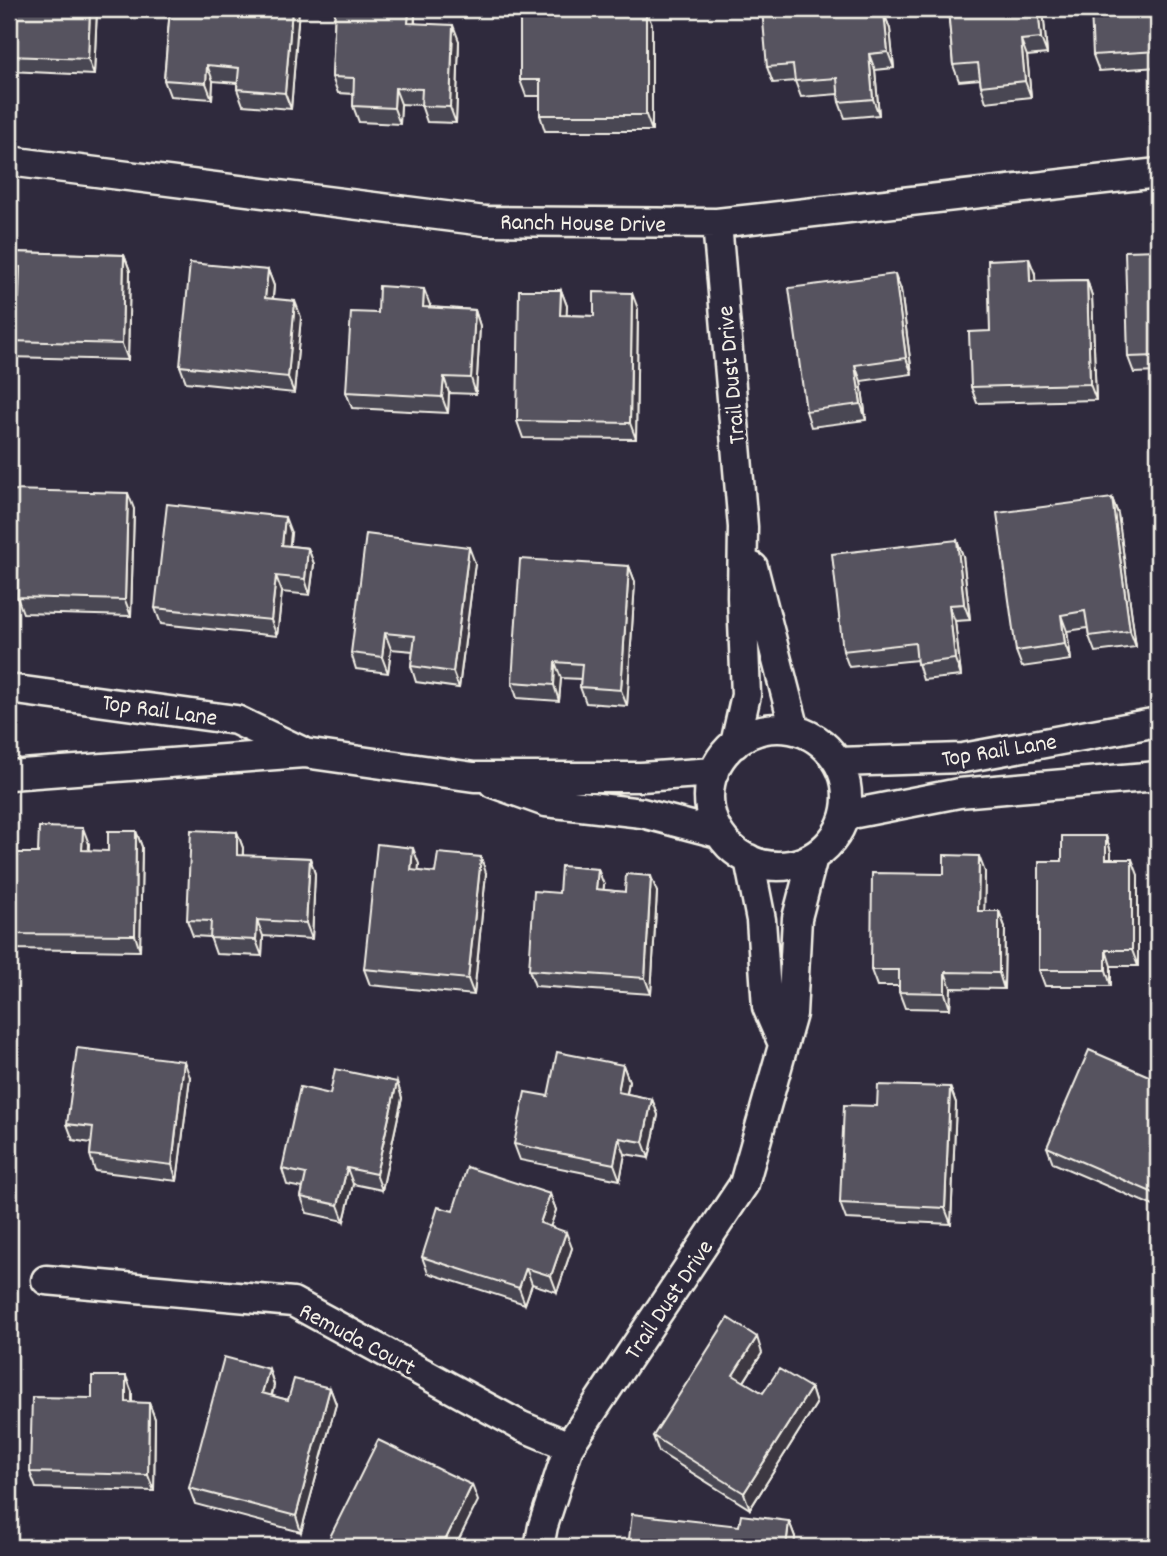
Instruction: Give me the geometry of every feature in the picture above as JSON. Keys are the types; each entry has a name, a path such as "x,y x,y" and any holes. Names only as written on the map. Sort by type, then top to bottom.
{"street":[{"name":"Ranch House Drive","path":"9,161 485,221 717,223 1158,173"},
{"name":"Trail Dust Drive","path":"717,223 743,527 742,597 746,695 735,744"},
{"name":"Trail Dust Drive","path":"743,527 795,730"},
{"name":"Top Rail Lane","path":"9,690 236,720 304,752"},
{"name":"Top Rail Lane","path":"838,762 962,758 1158,722"},
{"path":"768,729 795,730 820,742 838,762 847,788 846,815 834,839 813,857 788,866 761,865 736,853 718,833 709,807 710,780 722,756 743,738 768,729"},
{"name":"Top Rail Lane","path":"9,775 304,752 474,777 640,777 714,772"},
{"name":"Top Rail Lane","path":"846,815 959,793 1158,776"},
{"name":"Top Rail Lane","path":"474,777 546,802 642,813 718,833"},
{"name":"Trail Dust Drive","path":"539,1547 543,1526 569,1446 744,1184 792,1014 797,918 813,857"},
{"path":"749,859 761,920 767,1007 783,1044"},
{"name":"Remuda Court","path":"46,1280 293,1302 521,1426 569,1446"}],"building":[{"path":"9,9 90,9 88,59 9,56"},
{"path":"170,9 292,9 285,93 237,89 239,68 207,65 206,83 164,80"},
{"path":"335,9 409,9 408,23 453,25 450,107 421,106 422,89 395,88 394,108 353,106 354,78 332,77"},
{"path":"520,9 646,9 646,115 540,115 540,80 520,80"},
{"path":"762,9 871,9 871,14 884,13 888,52 869,54 873,99 839,102 837,78 795,81 793,65 767,67"},
{"path":"948,9 1038,9 1041,38 1021,40 1025,81 981,86 978,63 953,65"},
{"path":"1091,9 1158,9 1158,51 1093,55"},
{"path":"1158,250 1158,356 1128,357 1125,251"},
{"path":"9,252 124,255 122,344 9,341 9,298 19,298 20,267 9,267"},
{"path":"1029,258 1030,281 1087,280 1090,384 971,387 969,332 990,331 988,260"},
{"path":"190,263 268,270 265,298 295,301 288,377 180,366"},
{"path":"895,274 906,358 855,365 861,404 806,411 789,288"},
{"path":"379,286 424,289 423,307 475,310 471,378 444,377 442,397 346,392 351,312 378,313"},
{"path":"519,290 561,290 560,315 594,316 594,292 632,293 630,423 517,421"},
{"path":"9,490 128,493 125,600 17,597 18,567 9,567"},
{"path":"1112,498 1130,631 1089,636 1085,611 1061,615 1065,644 1016,651 997,513"},
{"path":"167,504 285,517 282,545 308,548 305,579 276,576 271,620 155,608"},
{"path":"366,534 469,547 453,672 411,666 415,636 385,633 382,657 351,653"},
{"path":"957,540 964,604 949,605 955,659 917,664 915,643 843,651 832,554"},
{"path":"520,559 629,566 621,690 580,687 582,664 555,662 554,685 512,682"},
{"path":"39,827 83,828 82,850 108,851 108,831 136,831 135,935 9,934 9,894 16,894 17,853 38,853"},
{"path":"191,830 237,832 237,855 310,858 306,923 257,920 256,940 210,938 211,921 187,920"},
{"path":"1062,836 1106,836 1106,859 1132,859 1132,950 1106,950 1106,970 1039,970 1039,861 1062,861"},
{"path":"377,844 413,848 411,870 435,873 438,853 481,857 468,979 364,969"},
{"path":"944,855 979,856 978,911 999,911 999,973 945,972 945,993 899,992 899,970 871,970 872,873 944,874"},
{"path":"561,866 598,869 596,889 625,892 626,874 651,876 645,978 529,970 534,891 559,893"},
{"path":"77,1048 184,1061 172,1165 90,1155 93,1127 67,1124"},
{"path":"1089,1050 1158,1080 1158,1195 1047,1147"},
{"path":"557,1052 623,1065 618,1092 652,1099 643,1142 619,1138 614,1164 514,1144 525,1092 548,1096"},
{"path":"335,1069 397,1082 376,1174 347,1168 338,1205 301,1197 306,1174 282,1169 300,1087 330,1094"},
{"path":"878,1085 950,1087 945,1208 840,1203 844,1105 877,1106"},
{"path":"467,1167 550,1194 540,1223 566,1232 551,1276 526,1268 519,1288 422,1257 438,1207 453,1211"},
{"path":"728,1318 757,1337 733,1375 763,1393 779,1369 811,1388 744,1493 653,1436"},
{"path":"224,1357 269,1369 262,1393 288,1400 294,1379 330,1388 296,1516 189,1488"},
{"path":"92,1376 126,1376 126,1402 149,1403 148,1475 30,1472 32,1397 92,1398"},
{"path":"378,1440 472,1485 442,1547 336,1547 327,1543"},
{"path":"632,1514 739,1526 741,1515 789,1521 786,1547 751,1542 751,1547 628,1547"}]}
